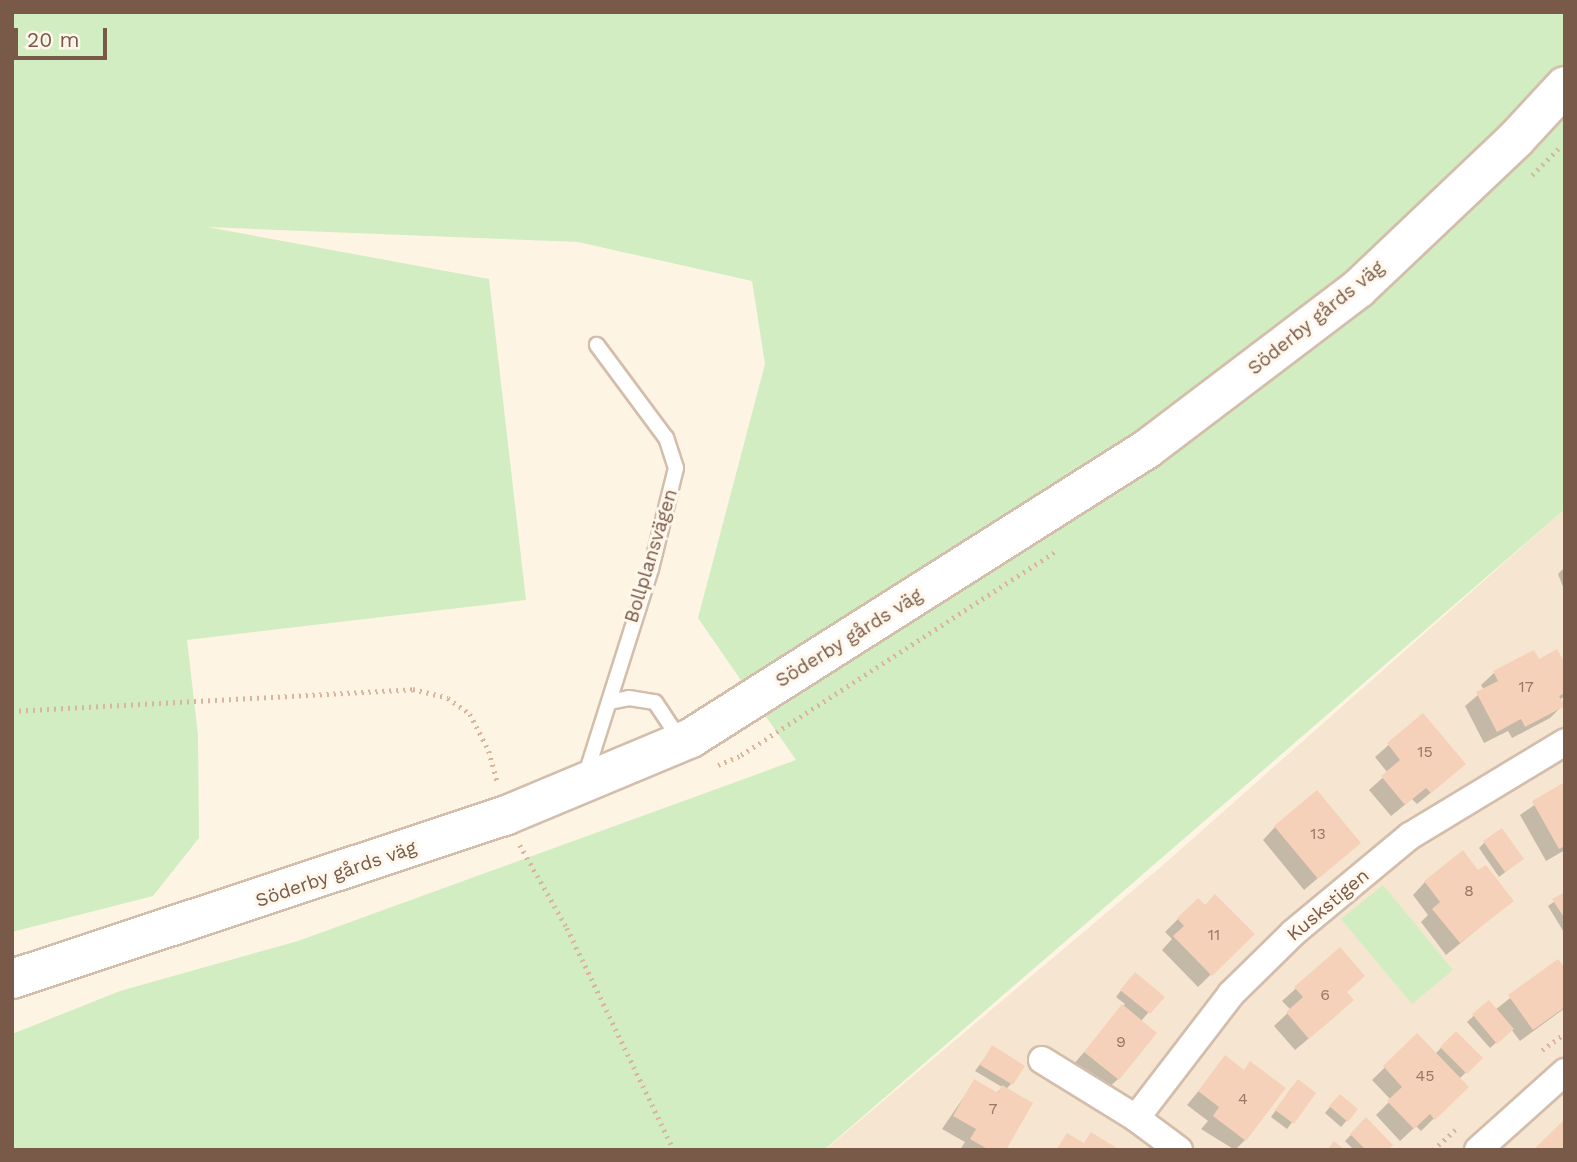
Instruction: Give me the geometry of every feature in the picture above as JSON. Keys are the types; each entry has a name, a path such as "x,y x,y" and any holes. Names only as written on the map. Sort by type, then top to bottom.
{"main road":[{"name":"Söderby gårds väg","path":"12,979 507,815 682,742 1147,449 1358,289 1517,139 1565,86"}],"street":[{"name":"Kuskstigen","path":"1136,1118 1214,1014 1293,933 1410,836 1565,741"},
{"path":"1042,1060 1136,1118 1179,1150"},
{"path":"1478,1150 1565,1072"}],"lane":[{"name":"Bollplansvägen","path":"582,785 667,514 676,468 666,438 597,345"},
{"path":"610,702 629,698 655,702 682,742"}],"path":[{"path":"12,710 413,689 447,698 470,714 489,751 507,815 674,1150"}],"shaded area":[{"path":"1565,509 1565,1150 825,1150 1163,865"}],"green space":[{"path":"12,12 1565,12 1565,509 824,1150 12,1150 12,1034 120,991 298,941 796,760 698,618 765,364 752,281 578,242 207,227 489,279 526,600 187,640 198,735 199,838 153,896 12,932"},
{"path":"1383,885 1453,970 1412,1004 1341,919"}],"building":[{"path":"1557,649 1565,663 1565,693 1559,696 1565,706 1525,727 1521,719 1497,732 1476,692 1498,681 1493,671 1534,650 1539,659"},
{"path":"1423,713 1466,764 1431,793 1426,788 1405,805 1381,776 1400,760 1387,743"},
{"path":"1565,782 1565,846 1559,849 1532,801"},
{"path":"1317,790 1361,843 1318,879 1274,826"},
{"path":"1502,828 1524,859 1505,872 1483,841"},
{"path":"1463,850 1478,870 1486,865 1514,901 1460,943 1432,909 1440,902 1424,881"},
{"path":"1565,892 1565,919 1552,899"},
{"path":"1215,894 1255,934 1212,976 1173,936 1184,926 1177,918 1198,898 1205,905"},
{"path":"1340,947 1365,976 1347,992 1354,1000 1309,1039 1286,1012 1303,997 1294,987"},
{"path":"1558,959 1565,968 1565,1007 1533,1030 1508,995"},
{"path":"1135,972 1165,997 1150,1014 1120,990"},
{"path":"1489,1000 1514,1029 1497,1044 1472,1014"},
{"path":"1122,1004 1157,1033 1119,1080 1084,1052"},
{"path":"1456,1031 1483,1058 1467,1074 1440,1047"},
{"path":"1417,1033 1469,1087 1435,1120 1430,1114 1414,1129 1387,1101 1402,1087 1383,1066"},
{"path":"992,1045 1025,1066 1013,1085 980,1065"},
{"path":"1225,1055 1244,1070 1250,1061 1286,1088 1246,1141 1213,1116 1219,1107 1198,1091"},
{"path":"974,1079 998,1093 1002,1085 1033,1103 1006,1150 989,1150 970,1139 976,1129 953,1116"},
{"path":"1298,1079 1316,1093 1294,1124 1275,1110"},
{"path":"1340,1094 1358,1109 1348,1122 1329,1106"},
{"path":"1366,1117 1393,1145 1388,1150 1366,1150 1350,1134"},
{"path":"1565,1119 1565,1150 1533,1150"},
{"path":"1091,1132 1120,1150 1056,1150 1067,1133 1084,1143"},
{"path":"1334,1141 1345,1150 1327,1150"}]}
